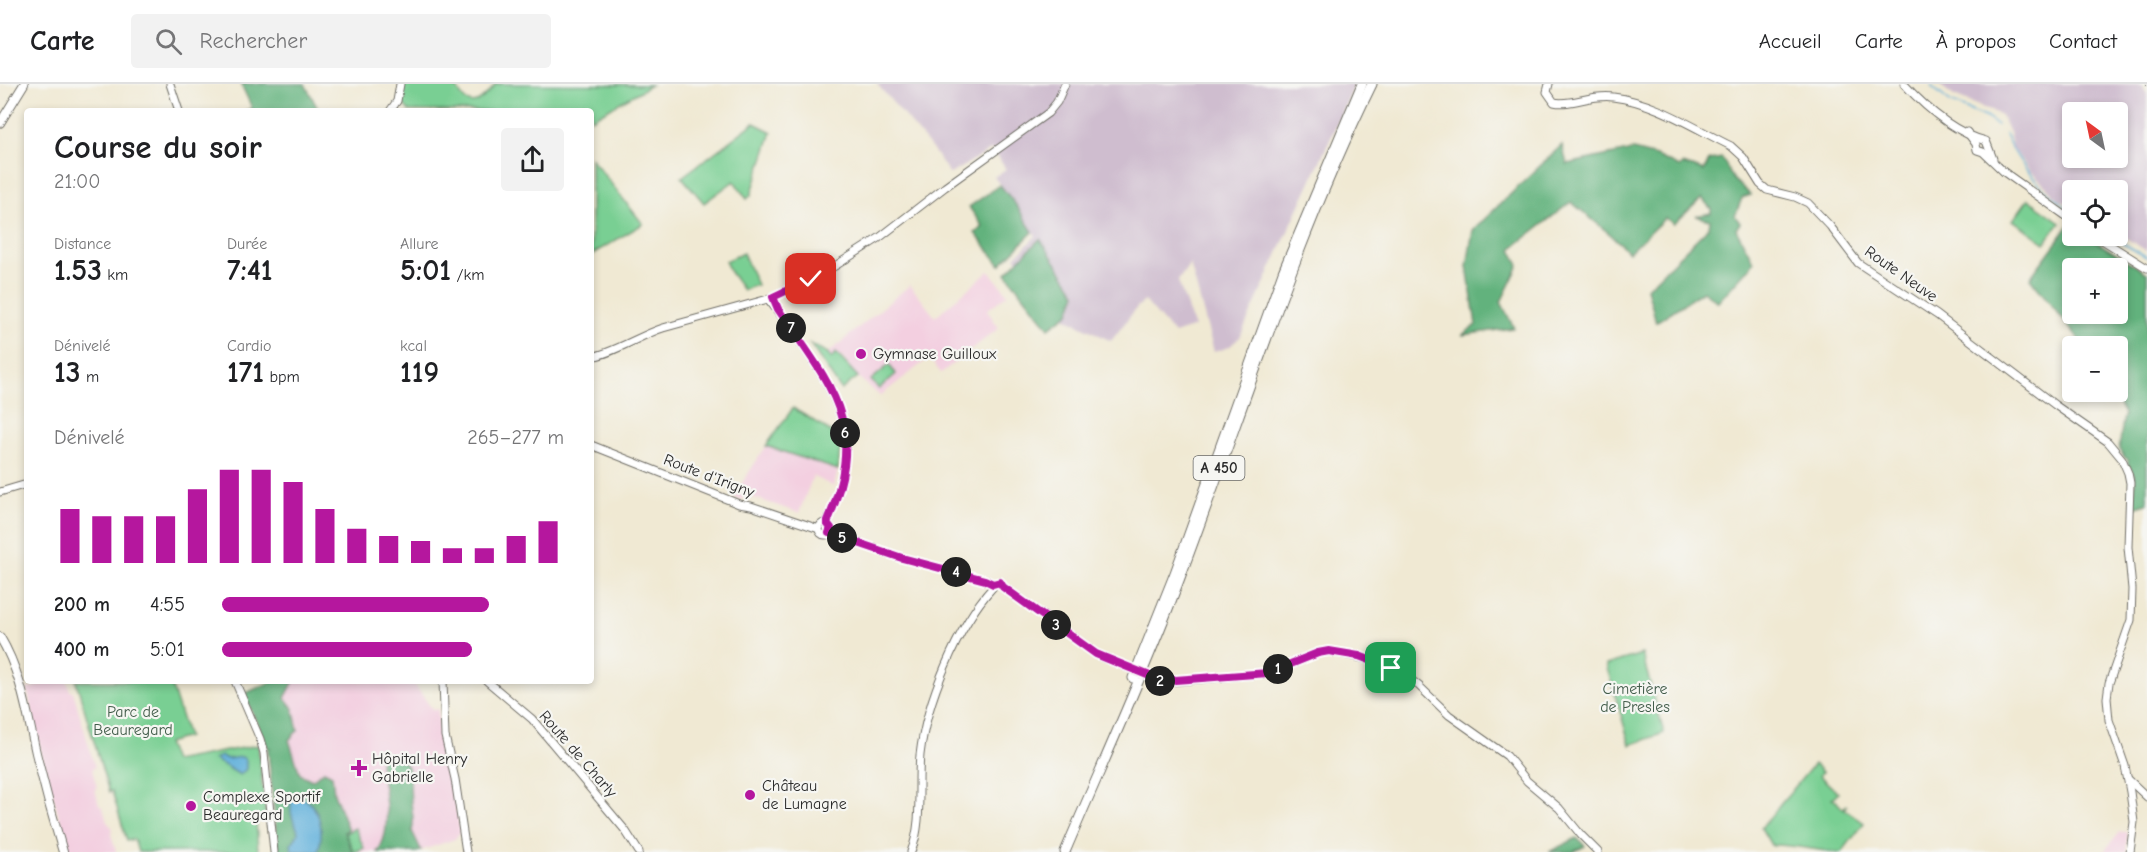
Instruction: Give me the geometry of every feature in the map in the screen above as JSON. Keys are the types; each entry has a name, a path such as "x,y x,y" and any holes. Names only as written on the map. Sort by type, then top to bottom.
{"highway":[{"name":"A 450","path":"1058,852 1156,620 1283,272 1362,84"},
{"name":"A 450","path":"1065,852 1181,576 1289,276 1332,170 1372,84"}],"main road":[{"path":"0,123 24,84"},
{"path":"0,637 18,676 63,852"}],"street":[{"path":"170,84 178,108"},
{"path":"392,108 397,101 400,84"},
{"path":"594,356 663,328 771,298 822,273 860,251 1048,113 1057,102 1065,84"},
{"name":"Route Neuve","path":"1549,84 1547,92 1554,102 1560,104 1593,96 1614,97 1644,105 1738,151 1760,184 1767,190 1795,197 1816,210 1858,263 1937,315 2112,445 2129,477 2128,547 2132,589 2131,620 2107,690 2107,698 2109,720 2128,779"},
{"path":"1904,84 1932,112 1967,132 1979,142 1988,142 1985,151"},
{"path":"1979,142 1977,150 1985,151 1997,166 2062,213"},
{"path":"2112,246 2147,268"},
{"path":"771,298 828,384 837,402 845,429 844,459 837,496 827,523"},
{"name":"Route d'Irigny","path":"594,446 739,504 819,529"},
{"path":"0,492 24,485"},
{"path":"827,523 821,524 819,529 823,534 829,533 892,555 985,580 997,591 1002,590 1003,587 1096,654 1168,682 1268,673 1318,653 1329,651 1372,660 1406,676 1449,715 1507,756 1527,782 1559,808 1598,852"},
{"path":"827,523 831,528 829,533"},
{"path":"911,852 918,815 920,756 935,692 952,652 974,612 993,586"},
{"path":"236,684 264,753 274,852"},
{"path":"443,684 445,736 455,779 466,852"},
{"name":"Route de Charly","path":"491,684 532,719 625,830 639,852"},
{"path":"2128,779 2147,797"},
{"path":"2128,779 2134,822 2130,852"},
{"path":"2130,792 2140,790"}],"shaded area":[{"path":"877,84 1355,84 1240,337 1229,347 1214,352 1190,263 1178,281 1194,327 1174,334 1145,301 1138,306 1111,341 1060,315 1015,257 1036,236 994,177 1006,169 992,149 950,174 929,145"},
{"path":"1938,84 2142,84 2147,94 2147,251 2128,239 2128,180 2062,180 2062,201 2060,200 2030,171 2012,147 2010,135 2001,115 1954,96"},
{"path":"989,271 1008,294 987,310 999,328 941,373 929,358 880,396 858,377 841,356 831,358 828,353 910,285 935,317"},
{"path":"766,446 838,470 834,487 813,476 799,513 746,495 741,500 733,497"},
{"path":"43,684 68,684 70,691 73,691 95,767 92,769 99,805 103,808 107,822 112,827 111,834 116,852 69,852 41,753 27,689"},
{"name":"Hôpital Henry Gabrielle","path":"266,684 414,684 433,710 438,709 440,732 460,832 455,839 417,852 278,852 268,748 244,694"},
{"path":"2119,832 2128,832 2126,852 2104,852"}],"green space":[{"path":"241,84 305,84 317,108 252,108"},
{"path":"404,84 446,84 457,88 462,96 471,103 481,99 496,84 651,85 594,117 594,108 407,108 401,101"},
{"path":"754,123 772,132 751,195 747,199 734,181 704,203 682,177"},
{"path":"1562,145 1567,164 1633,150 1656,156 1679,167 1683,164 1704,171 1709,160 1722,158 1734,180 1751,195 1742,198 1735,216 1740,223 1736,229 1754,262 1718,302 1703,291 1656,322 1647,288 1709,227 1710,220 1696,216 1711,213 1711,209 1702,198 1674,224 1665,218 1629,252 1571,202 1511,249 1519,265 1501,302 1514,328 1462,335 1476,325 1467,266 1473,230"},
{"path":"594,162 643,224 594,253"},
{"path":"1000,185 1033,232 1000,265 975,233 983,227 969,207"},
{"path":"2028,199 2060,222 2045,243 2013,220"},
{"path":"2062,235 2062,246 2103,246 2123,258 2062,258 2062,318 2030,278"},
{"path":"1040,239 1076,293 1069,313 1049,328 1006,273"},
{"path":"743,253 757,285 743,290 725,261"},
{"path":"2128,261 2147,273 2147,503 2134,507 2135,477 2128,464 2128,459 2119,449 2124,414 2117,402 2128,402 2128,336 2076,336 2067,324 2128,324"},
{"path":"810,344 828,353 831,358 836,353 858,377 841,390"},
{"path":"889,365 896,374 879,389 871,380"},
{"path":"793,408 841,438 838,470 766,446"},
{"name":"Cimetière de Presles","path":"1642,654 1664,733 1630,745 1606,665"},
{"name":"Complexe Sportif Beauregard","path":"77,684 171,684 188,737 167,743 174,761 258,745 266,818 256,819 258,852 138,852 134,839 127,841 112,791 109,792"},
{"path":"266,684 292,684 285,698 293,708 298,730 289,740 300,774 312,780 324,771 332,775 334,793 348,830 344,832 353,852 278,852 268,750 270,748 268,748 244,694"},
{"path":"389,753 404,762 409,773 412,831 421,850 417,852 377,852 385,833 386,822 380,764 381,757"},
{"path":"1814,764 1822,772 1819,775 1838,793 1832,798 1843,808 1847,805 1845,809 1864,823 1842,852 1771,845 1761,828"},
{"path":"355,828 364,848 354,852 345,833"},
{"path":"1577,838 1585,846 1573,852 1549,852"}],"water":[{"path":"221,756 227,759 242,757 246,760 246,769 240,775 214,759"},
{"path":"297,795 311,805 319,819 321,835 318,852 292,851 291,844 298,830 291,814 291,805 292,799"}],"waterway":[{"path":"1931,86 1950,102 1987,118 1997,125"},
{"path":"2005,134 2017,157 2033,177 2062,204"},
{"path":"2128,246 2147,257"}],"place":[{"name":"Gymnase Guilloux","path":"861,354"},
{"name":"Hôpital Henry Gabrielle","path":"359,768"},
{"name":"Château de Lumagne","path":"750,795"},
{"name":"Complexe Sportif Beauregard","path":"191,806"}],"route":[{"path":"811,279 773,297 778,309 824,377 841,412 846,440 837,496 827,523 831,528 829,533 902,558 993,584 1000,582 1003,587 1096,654 1162,681 1268,673 1299,659 1329,651 1359,656 1391,668"}],"park label":[{"name":"Parc de Beauregard","path":"133,721"}]}
